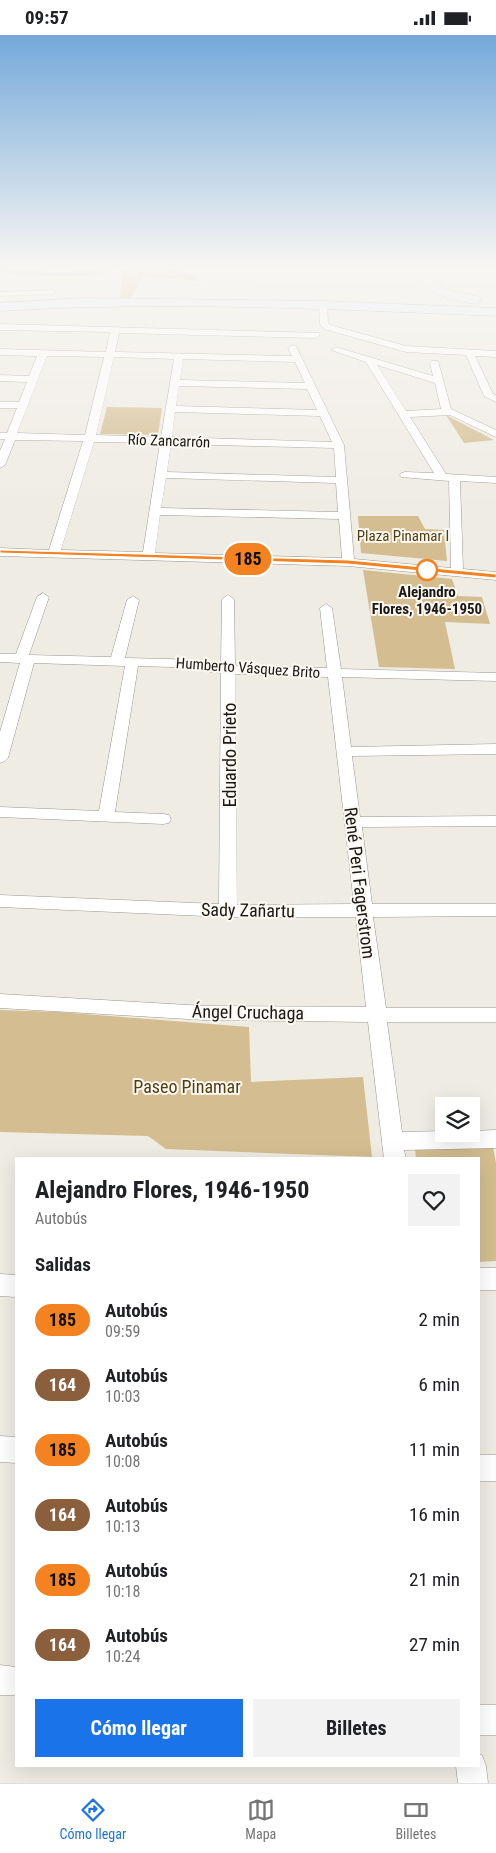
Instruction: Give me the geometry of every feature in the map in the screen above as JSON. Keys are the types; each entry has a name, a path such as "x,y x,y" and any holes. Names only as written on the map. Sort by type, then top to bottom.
{"street":[{"path":"54,554 89,439 112,348"},
{"path":"293,348 339,445 348,562"},
{"path":"401,348 496,353"},
{"path":"336,350 439,381"},
{"path":"0,351 299,359"},
{"path":"469,352 490,396 496,399"},
{"path":"0,465 6,436 23,405 43,353"},
{"path":"148,557 180,357"},
{"path":"370,361 403,414 448,477 457,572"},
{"path":"435,363 446,411"},
{"path":"0,378 33,379"},
{"path":"176,383 312,386"},
{"path":"0,405 23,405"},
{"path":"172,409 324,413"},
{"path":"403,414 446,411 458,414 496,434"},
{"name":"Río Zancarrón","path":"6,436 339,445"},
{"path":"162,475 342,480"},
{"path":"405,475 496,480"},
{"path":"156,511 345,516"},
{"path":"0,552 348,562 496,576"},
{"path":"0,758 24,659 43,597"},
{"name":"Eduardo Prieto","path":"228,599 228,911"},
{"path":"117,662 133,600"},
{"name":"René Peri Fagerstrom","path":"326,608 394,1150"},
{"name":"Humberto Vásquez Brito","path":"0,658 171,663 229,670 496,677"},
{"path":"106,817 132,663"},
{"path":"343,752 496,749"},
{"path":"0,812 163,819"},
{"path":"352,822 496,821"},
{"name":"Sady Zañartu","path":"0,901 228,911 364,912 496,910"},
{"name":"Ángel Cruchaga","path":"0,1001 206,1013 496,1015"},
{"path":"394,1150 496,1139"},
{"path":"480,1279 496,1279"},
{"path":"0,1285 15,1286"},
{"path":"0,1449 15,1450"},
{"path":"480,1468 496,1468"},
{"path":"0,1680 15,1681"},
{"path":"480,1720 496,1720"},
{"path":"471,1767 473,1783"}],"green space":[{"path":"107,407 162,408 158,435 100,434"},
{"path":"446,415 494,440 464,443"},
{"name":"Plaza Pinamar I","path":"358,516 418,516 425,529 444,530 447,561 361,553"},
{"path":"363,570 452,579 458,596 482,597 490,624 445,622 455,669 379,667"},
{"name":"Paseo Pinamar","path":"0,1010 59,1012 249,1027 251,1082 363,1077 372,1157 166,1149 148,1136 0,1132"},
{"path":"493,1147 496,1163 496,1261 480,1262 480,1157 416,1157 415,1149"}],"bus line":[{"name":"185","path":"0,552 348,562 496,576"}],"place":[{"name":"Alejandro Flores, 1946-1950","path":"427,570"}]}
